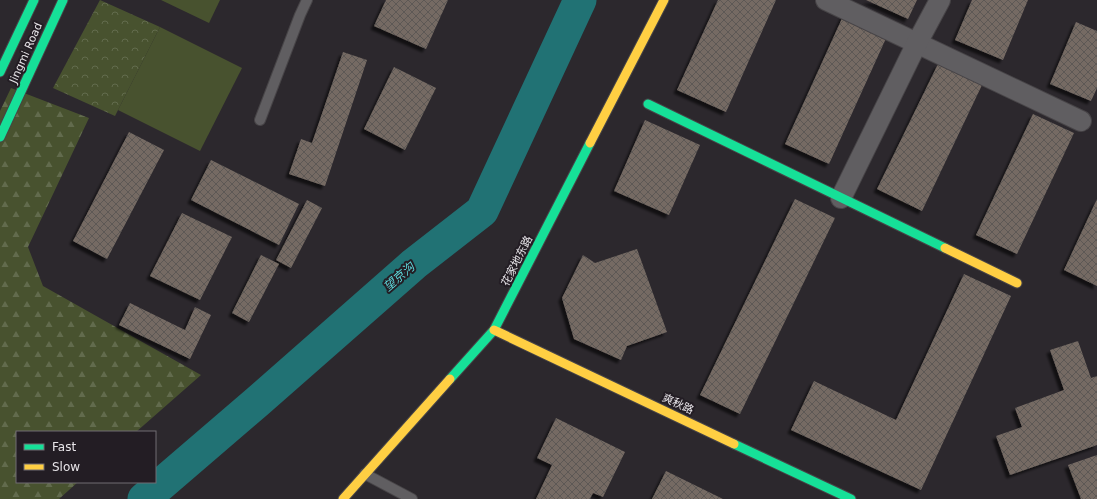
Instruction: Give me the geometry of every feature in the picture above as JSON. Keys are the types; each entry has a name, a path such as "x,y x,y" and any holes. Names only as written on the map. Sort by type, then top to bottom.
{"main road":[{"path":"0,72 34,0"},
{"name":"Jingmi Road","path":"0,137 63,0"},
{"name":"花家地东路","path":"343,499 494,330 664,0"},
{"path":"648,104 1017,283"},
{"name":"爽秋路","path":"494,330 851,499"}],"street":[{"path":"826,0 1081,121"},
{"path":"841,198 916,43 940,0"}],"lane":[{"path":"260,120 307,0"},
{"path":"365,474 412,499"}],"green space":[{"path":"100,0 160,27 115,116 53,88"},
{"path":"161,0 220,0 209,23"},
{"path":"160,27 242,68 200,151 118,110"},
{"path":"11,88 89,118 28,247 43,286 201,375 137,431 16,431 16,483 77,483 59,499 0,499 0,111"}],"building":[{"path":"386,0 448,0 426,49 374,26"},
{"path":"718,0 776,0 726,112 677,90"},
{"path":"866,0 917,0 908,19"},
{"path":"972,0 1028,0 1003,60 955,40"},
{"path":"844,14 888,34 829,164 785,144"},
{"path":"1076,22 1097,31 1097,88 1091,101 1050,84"},
{"path":"343,52 367,60 325,186 289,174 301,139 312,143"},
{"path":"938,64 982,85 922,211 877,189"},
{"path":"394,67 436,88 405,150 364,129"},
{"path":"1033,114 1074,133 1017,254 976,235"},
{"path":"645,120 700,145 669,215 614,191"},
{"path":"129,132 164,150 107,259 73,241"},
{"path":"211,160 299,204 279,245 191,200"},
{"path":"795,199 835,218 740,414 700,395"},
{"path":"1097,199 1097,286 1064,270"},
{"path":"307,200 322,208 291,268 276,260"},
{"path":"182,213 232,237 200,300 150,276"},
{"path":"637,249 667,332 627,346 621,360 574,339 562,298 583,255 595,263"},
{"path":"261,255 279,264 249,322 232,313"},
{"path":"964,274 1011,296 921,490 791,430 814,381 896,420"},
{"path":"130,303 185,330 195,307 211,315 190,359 119,325"},
{"path":"1078,341 1091,378 1097,376 1097,445 1010,475 996,436 1022,427 1015,408 1064,390 1050,350"},
{"path":"556,418 625,452 603,497 593,493 590,499 536,499 552,465 537,458"},
{"path":"1097,455 1097,499 1081,499 1068,465"},
{"path":"666,471 723,499 652,499"}],"waterway":[{"name":"望京沟","path":"144,499 414,264 482,211 580,0"}],"traffic: fast":[{"path":"0,72 34,0"},
{"path":"0,137 63,0"},
{"path":"648,104 945,248"},
{"path":"450,379 494,330 590,143"},
{"path":"734,444 851,499"}],"traffic: slow":[{"path":"590,143 664,0"},
{"path":"945,248 1017,283"},
{"path":"494,330 734,444"},
{"path":"343,499 450,379"}]}
